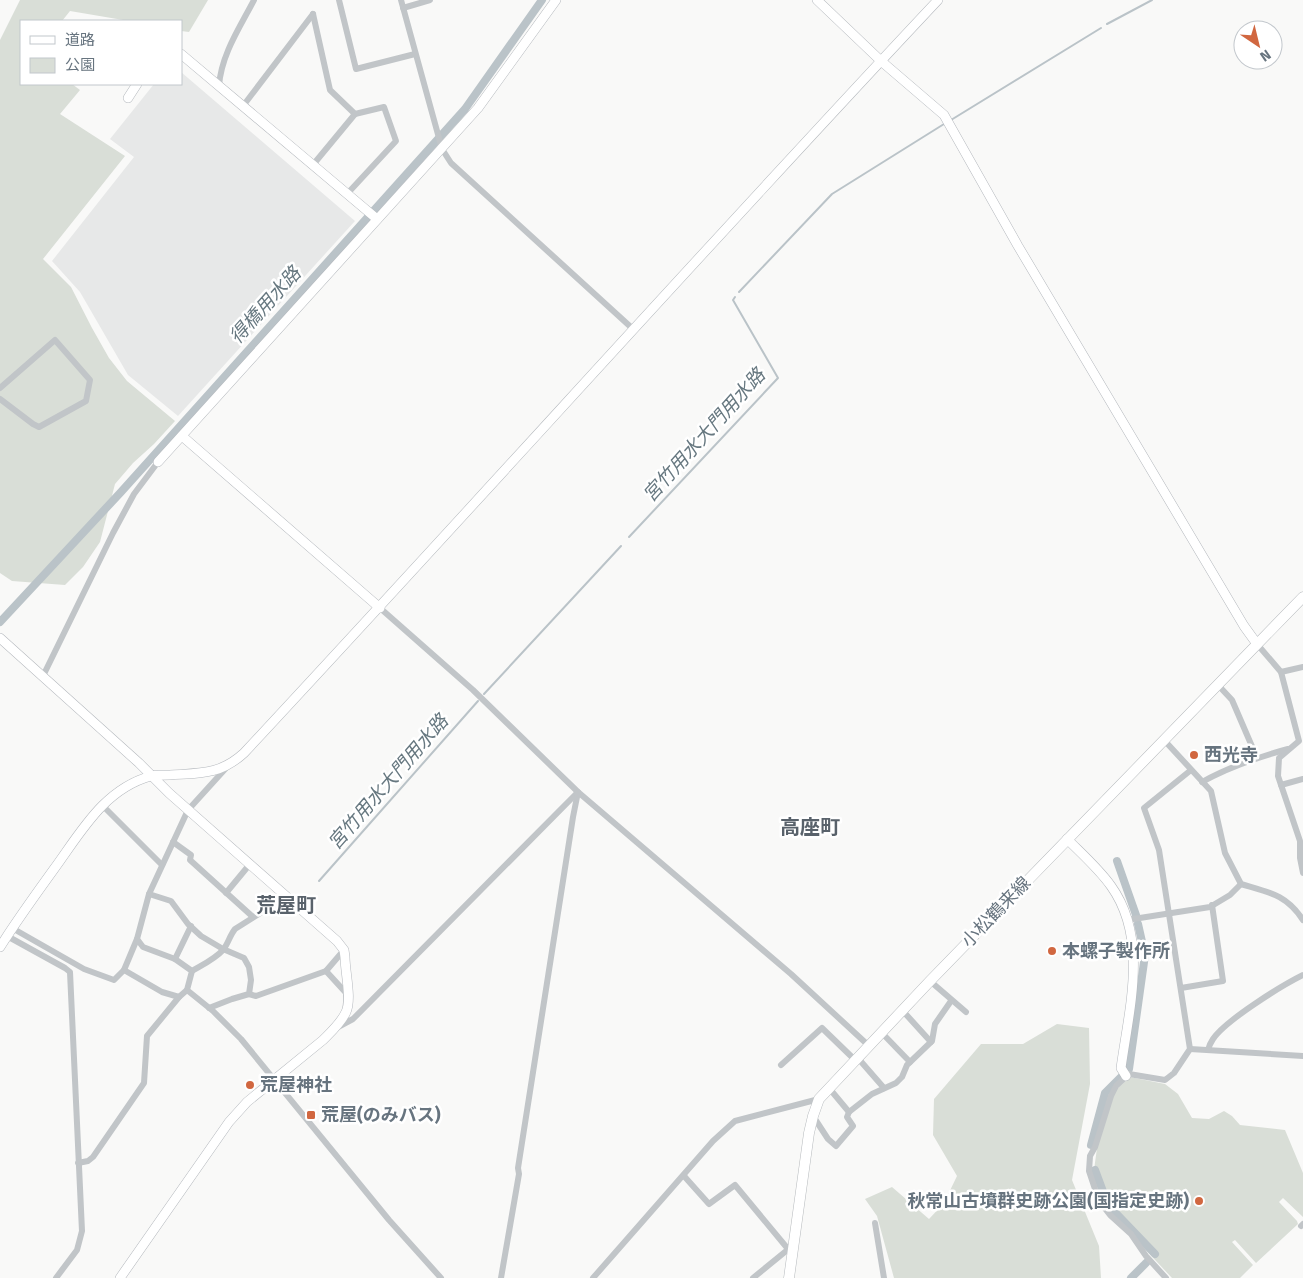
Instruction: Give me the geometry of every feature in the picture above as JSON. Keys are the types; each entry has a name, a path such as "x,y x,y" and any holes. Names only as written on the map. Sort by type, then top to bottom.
{"main road":[{"name":"小松鶴来線","path":"789,1278 791,1247 813,1116 819,1099 868,1045 1067,838 1303,597"}],"street":[{"path":"219,86 223,62 238,28 254,0"},
{"path":"339,0 356,70 415,54"},
{"path":"401,0 441,146 451,163 633,329"},
{"path":"403,8 430,0"},
{"path":"43,676 113,533 134,494 158,462 373,215 478,108 556,0"},
{"path":"817,0 881,61 944,115 1018,246 1244,626 1281,672 1299,741 1279,758 1278,776 1300,841 1303,873"},
{"path":"0,947 90,819 113,795 130,785 152,776 199,774 216,771 244,753 380,608 633,329 938,0"},
{"path":"243,106 313,14 330,90 356,114"},
{"path":"182,55 312,166 373,215"},
{"path":"128,98 137,85"},
{"path":"312,166 356,114 384,107 396,141 347,194"},
{"path":"0,388 55,340 90,380 86,401 39,427 0,399"},
{"path":"182,436 473,690 578,792 791,974 840,1017 868,1045"},
{"path":"0,638 344,950 348,1004 346,1013 334,1029"},
{"path":"1281,672 1303,667"},
{"path":"1218,685 1232,700 1238,710 1244,731 1257,758"},
{"path":"1164,740 1211,791 1225,853 1241,884 1276,894 1296,909 1303,920"},
{"path":"1202,782 1223,771 1257,758 1289,749"},
{"path":"12,928 84,969 114,980 124,970 137,939 149,894 188,810 228,765"},
{"path":"1166,1278 1146,1256 1131,1234 1103,1206 1094,1189 1089,1171 1090,1156 1095,1147 1116,1086 1129,1074 1165,1080 1174,1073 1190,1049 1159,850 1144,808 1191,770"},
{"path":"1281,785 1303,779"},
{"path":"120,1278 229,1122 247,1102 334,1029 353,1019 578,792"},
{"path":"501,1278 519,1174 518,1168 571,826 578,792"},
{"path":"102,805 162,865"},
{"path":"1067,838 1112,887 1132,936 1134,971 1120,1068 1126,1076"},
{"path":"173,842 191,855 190,860 253,917"},
{"path":"226,893 250,864"},
{"path":"1127,920 1212,905 1230,895 1241,884"},
{"path":"149,894 171,901 201,936 223,949 244,958 249,968 251,980 250,994"},
{"path":"78,1163 88,1161 93,1157 144,1083 147,1036 187,990 192,971 223,949 229,936 235,929 286,896"},
{"path":"1181,988 1222,981 1212,905"},
{"path":"175,959 191,926"},
{"path":"7,936 70,972 82,1231 77,1250 56,1278"},
{"path":"137,939 143,947 175,959 192,971"},
{"path":"209,1008 250,994 256,996 326,971 344,950"},
{"path":"124,970 162,992 179,997"},
{"path":"326,971 348,994"},
{"path":"1208,1050 1213,1039 1227,1025 1284,985 1303,975"},
{"path":"930,981 966,1012"},
{"path":"187,990 242,1039 389,1220 441,1278"},
{"path":"813,1116 828,1139 836,1146 853,1126 847,1117 849,1112 872,1094 896,1083 902,1077 910,1062 931,1042 935,1024 951,1001"},
{"path":"902,1010 931,1042"},
{"path":"781,1065 822,1028 856,1058 884,1088"},
{"path":"881,1032 910,1062"},
{"path":"1190,1049 1303,1056"},
{"path":"829,1088 849,1112"},
{"path":"593,1278 713,1141 735,1121 819,1099"},
{"path":"684,1176 709,1204 735,1185 791,1247 754,1278"},
{"path":"876,1223 884,1278"}],"shaded area":[{"path":"182,73 355,221 178,416 128,375 80,292 52,261 134,157 110,139 153,85 182,85"}],"green space":[{"path":"20,0 208,0 189,32 182,31 182,20 123,20 70,11 63,20 20,20 20,85 73,85 80,90 60,114 125,156 43,259 71,287 109,358 127,381 175,421 115,484 100,542 83,567 65,585 12,581 0,573 0,40"},
{"path":"1057,1024 1089,1028 1090,1084 1072,1180 1099,1246 1101,1278 894,1278 877,1216 865,1199 892,1187 929,1219 944,1203 957,1176 933,1135 934,1099 981,1044 1023,1044"},
{"path":"1130,1077 1165,1084 1178,1094 1192,1118 1209,1119 1224,1111 1232,1116 1240,1125 1285,1130 1303,1173 1303,1217 1283,1198 1279,1202 1298,1224 1256,1263 1235,1240 1232,1242 1253,1265 1240,1278 1172,1278 1142,1246 1122,1218 1104,1199 1096,1183 1094,1170 1097,1148 1115,1091"}],"waterway":[{"name":"得橋用水路","path":"0,622 121,492 465,109 542,0"},
{"name":"宮竹用水大門用水路","path":"1107,24 1152,0"},
{"name":"宮竹用水大門用水路","path":"951,120 1101,28"},
{"name":"宮竹用水大門用水路","path":"739,292 832,194 944,124"},
{"name":"宮竹用水大門用水路","path":"629,537 778,378 733,300 735,297"},
{"name":"宮竹用水大門用水路","path":"484,694 621,546"},
{"name":"宮竹用水大門用水路","path":"319,881 478,701"},
{"path":"1117,861 1136,915"},
{"path":"1129,1069 1145,955 1138,924"},
{"path":"1091,1145 1105,1093 1122,1076"},
{"path":"1095,1170 1108,1205 1155,1254"},
{"path":"1131,1278 1146,1263"}],"place":[{"name":"西光寺","path":"1194,755"},
{"name":"本螺子製作所","path":"1052,951"},
{"name":"荒屋神社","path":"250,1085"},
{"name":"荒屋(のみバス)","path":"311,1115"},
{"name":"秋常山古墳群史跡公園(国指定史跡)","path":"1199,1201"}],"district":[{"name":"高座町","path":"810,827"},
{"name":"荒屋町","path":"286,905"}]}
